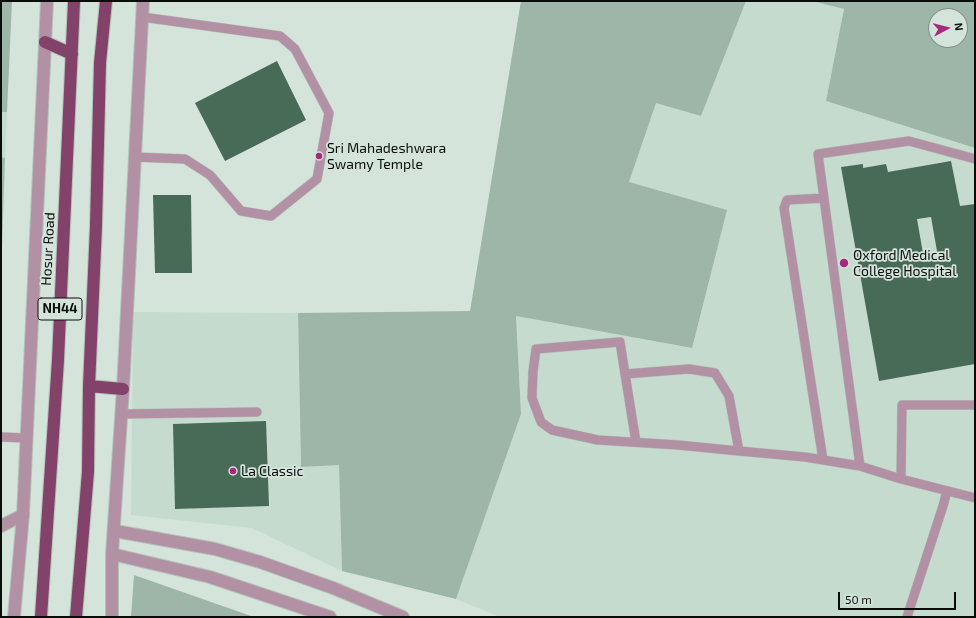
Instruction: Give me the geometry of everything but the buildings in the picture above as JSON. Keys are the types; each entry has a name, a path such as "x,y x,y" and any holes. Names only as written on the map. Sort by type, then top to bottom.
{"highway":[{"name":"Hosur Road","path":"41,617 58,360 74,1"},
{"name":"NH44","path":"76,617 88,472 89,386 96,226 100,63 106,1"},
{"path":"45,42 72,54"},
{"path":"89,386 123,389"}],"street":[{"path":"14,617 22,516 47,1"},
{"path":"112,617 112,554 115,531 122,414 143,1"},
{"path":"1,526 22,516"},
{"path":"115,531 215,549 260,562 333,588 403,617"},
{"path":"112,554 210,577 330,617"}],"lane":[{"path":"134,157 185,159 210,175 241,211 271,216 317,179 329,113 295,49 280,36 142,17"},
{"path":"860,466 818,154 909,141 975,159"},
{"path":"823,460 784,208 787,200 824,198"},
{"path":"636,442 620,342 536,349 533,371 532,398 541,422 552,430 598,440 678,445 805,457 860,466 901,479 975,498"},
{"path":"625,374 689,369 715,373 729,396 739,451"},
{"path":"901,479 902,405 975,405"},
{"path":"122,414 257,412"},
{"path":"1,437 26,438"},
{"path":"907,617 944,506 947,491"}],"shaded area":[{"path":"1,1 12,1 7,112 1,112"},
{"path":"521,1 746,1 701,116 656,103 629,182 727,210 692,348 516,316 521,414 456,599 342,571 339,465 301,467 298,313 470,311"},
{"name":"Oxford Medical College Hospital","path":"746,1 812,1 844,9 826,101 975,148 975,617 500,617 456,599 521,414 516,316 691,348 629,182 656,102 701,116"},
{"path":"812,1 975,1 975,148 826,101 844,9"},
{"path":"1,112 7,112 5,158 1,157"},
{"path":"1,157 5,158 1,278"},
{"path":"133,312 298,313 301,467 339,465 342,571 252,528 131,515"},
{"path":"134,575 254,617 131,617"}],"place":[{"name":"Sri Mahadeshwara Swamy Temple","path":"319,156"},
{"name":"Oxford Medical College Hospital","path":"844,263"},
{"name":"La Classic","path":"233,471"}]}
